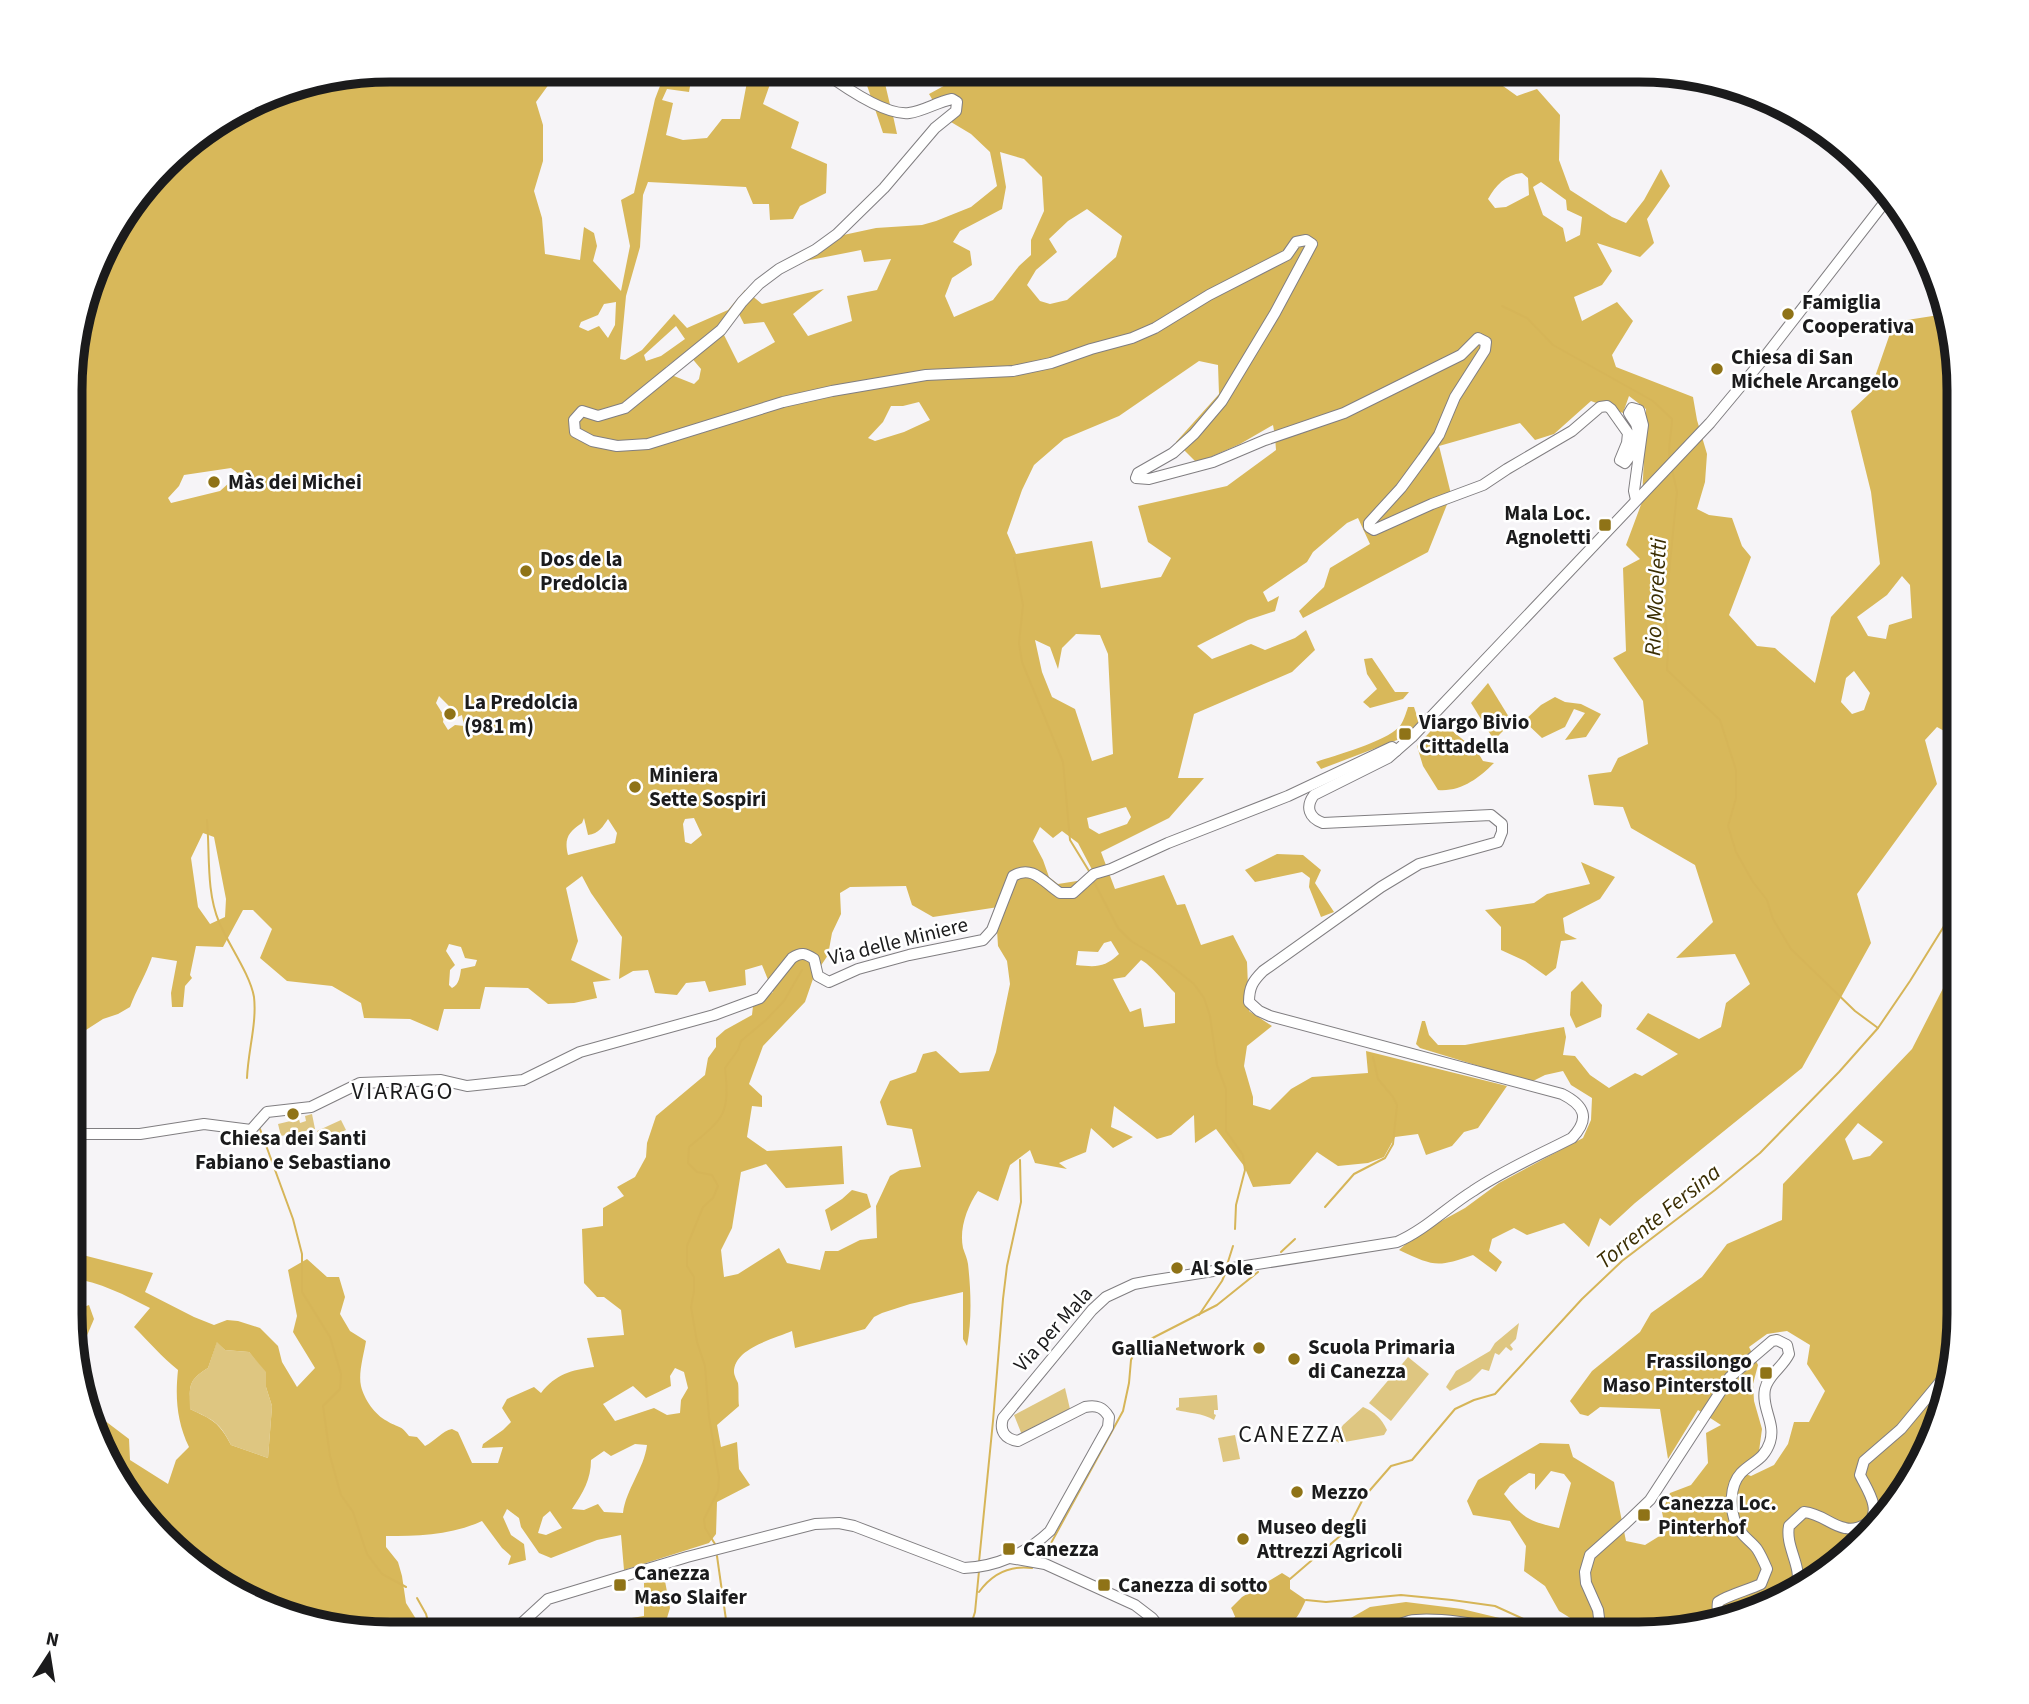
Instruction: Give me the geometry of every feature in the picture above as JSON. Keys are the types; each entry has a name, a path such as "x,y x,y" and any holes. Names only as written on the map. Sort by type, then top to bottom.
{"main road":[{"path":"837,82 852,93 892,111 913,113 951,99 957,102 957,111 935,128 884,188 836,234 759,284 741,302 721,330 625,408 598,416 582,411 574,420 575,432 592,441 617,446 648,444 783,402 832,391 926,376 1013,371 1052,363 1155,328 1209,295 1287,255 1296,242 1306,240 1312,244 1297,274 1222,401 1195,434 1173,453 1138,473 1136,478 1149,479 1213,462 1265,440 1344,413 1461,355 1478,338 1486,342 1485,350 1455,397 1438,435 1416,468 1369,523 1369,527 1374,530 1483,485 1572,431 1600,407 1607,406 1628,433 1628,443 1620,460 1625,463 1632,454 1637,436 1636,425 1629,413 1632,408 1639,410 1643,425 1634,491 1636,500"},
{"path":"1397,751 1710,423 1884,204"},
{"name":"Via delle Miniere","path":"82,1134 140,1134 204,1124 251,1130 267,1112 311,1107 360,1083 441,1080 467,1086 523,1080 580,1052 714,1015 760,998 798,953 805,953 814,959 818,976 830,982 858,969 909,955 983,940 992,930 1013,876 1019,872 1028,870 1060,893 1073,892 1094,874 1288,796 1392,747 1397,751"},
{"name":"Via per Mala","path":"1031,1547 1050,1531 1108,1427 1109,1417 1101,1407 1085,1407 1018,1441 1006,1436 1000,1425 1007,1410 1106,1297 1134,1284 1162,1278 1397,1242 1409,1237 1497,1175 1572,1138 1581,1129 1584,1118 1581,1107 1562,1094 1270,1016 1249,1002 1252,982 1263,971 1381,887 1419,864 1497,842 1502,832 1502,824 1491,815 1323,823 1310,814 1308,807 1314,795 1397,751"},
{"path":"1599,1622 1598,1611 1586,1583 1585,1572 1590,1555 1650,1500 1730,1377 1772,1341 1782,1341 1789,1349 1786,1359 1765,1387 1765,1407 1772,1423 1771,1439 1761,1459 1736,1479 1731,1497 1736,1523 1758,1551 1766,1569 1761,1584 1718,1602 1718,1611"},
{"path":"1874,1512 1874,1502 1860,1475 1864,1461 1901,1429 1939,1384"},
{"path":"1799,1577 1788,1542 1789,1526 1804,1512 1816,1513 1843,1528 1856,1529 1862,1526"},
{"path":"523,1622 548,1599 687,1556 816,1524 854,1525 964,1568 1010,1558 1031,1547 1033,1561"},
{"path":"1010,1558 1045,1564 1135,1605 1155,1622"},
{"path":"1407,1622 1426,1619 1448,1622"}],"shaded area":[{"path":"390,82 551,82 536,102 543,125 543,161 534,191 542,218 545,254 580,260 584,227 594,233 597,246 593,261 621,291 630,246 621,200 634,193 655,99 661,82 691,82 689,92 667,89 662,100 673,103 666,135 683,140 707,138 722,119 740,119 747,82 771,82 763,104 799,122 791,148 827,164 826,193 800,206 793,219 770,220 769,204 753,204 746,187 648,182 643,195 640,247 626,296 620,359 625,360 642,350 674,314 687,328 728,310 745,290 749,293 689,354 686,352 666,367 669,371 625,407 598,415 582,410 574,433 592,442 648,445 783,403 903,381 1013,372 1132,339 1269,266 1296,242 1311,244 1221,400 1180,446 1176,442 1219,394 1218,365 1199,361 1119,416 1064,439 1034,465 1007,533 1016,554 1092,541 1101,588 1161,577 1171,558 1148,542 1138,506 1227,486 1276,450 1275,437 1415,380 1478,339 1485,343 1438,435 1368,527 1450,497 1428,552 1303,618 1299,611 1324,587 1330,568 1370,544 1358,518 1347,523 1313,552 1307,562 1263,592 1268,602 1279,596 1275,611 1248,620 1197,646 1212,659 1251,644 1265,650 1295,638 1306,630 1315,650 1292,672 1194,714 1178,778 1204,778 1169,818 1101,852 1115,889 1164,875 1177,905 1185,904 1201,945 1233,935 1247,962 1249,1011 1272,1026 1247,1046 1244,1066 1253,1105 1270,1110 1291,1089 1312,1077 1368,1073 1366,1051 1507,1086 1478,1128 1464,1132 1452,1146 1426,1155 1418,1134 1395,1137 1384,1157 1368,1163 1338,1166 1317,1152 1290,1184 1253,1187 1244,1166 1216,1129 1195,1143 1194,1115 1171,1135 1157,1139 1114,1106 1111,1127 1133,1137 1113,1148 1091,1128 1086,1152 1059,1163 1067,1169 1035,1163 1030,1150 1010,1165 998,1201 978,1191 967,1211 962,1233 970,1295 967,1346 963,1339 963,1292 882,1313 874,1317 865,1329 795,1348 792,1331 756,1346 741,1357 734,1372 738,1383 739,1406 717,1425 721,1447 737,1442 739,1469 750,1485 717,1502 716,1534 709,1543 624,1570 621,1535 597,1540 551,1558 539,1553 521,1527 519,1518 507,1509 503,1517 511,1535 524,1544 526,1560 508,1565 511,1556 482,1521 447,1532 386,1536 386,1547 398,1562 406,1603 418,1622 370,1621 330,1616 291,1605 254,1590 219,1570 172,1532 134,1485 114,1450 101,1418 129,1439 130,1460 168,1484 176,1460 189,1447 178,1410 178,1370 134,1327 150,1308 122,1294 82,1280 82,1255 153,1273 145,1292 194,1317 214,1325 227,1320 260,1328 278,1346 282,1362 297,1387 315,1368 293,1332 297,1316 288,1270 307,1259 327,1277 339,1277 345,1297 340,1314 350,1331 366,1341 360,1381 374,1411 409,1436 417,1437 425,1446 452,1429 458,1432 472,1463 498,1463 503,1447 482,1448 483,1444 511,1422 502,1408 507,1399 534,1387 541,1393 552,1381 564,1374 594,1367 587,1338 624,1335 621,1310 604,1297 597,1297 584,1283 582,1229 603,1226 603,1208 624,1196 617,1187 635,1177 646,1157 647,1143 656,1116 705,1075 708,1058 716,1047 716,1038 752,1015 753,1006 773,992 762,965 745,970 746,985 709,992 705,981 686,983 677,995 655,993 648,970 633,971 619,979 622,937 582,876 566,888 578,941 571,960 611,980 593,982 597,998 574,1003 548,1004 528,988 485,987 480,1009 444,1009 438,1031 410,1019 364,1018 361,1003 332,986 287,981 260,958 272,929 253,910 243,910 223,947 196,946 190,975 192,978 185,986 183,1007 172,1007 171,993 177,961 152,957 130,1007 82,1033 82,390 88,330 99,291 114,254 146,203 172,172 187,159 219,134 254,114 310,93 350,85","holes":["616,302 615,325 608,338 599,326 588,331 579,327 581,322 598,315 604,304","676,326 685,339 661,356 646,361 644,355","919,402 930,420 875,441 868,438 883,422 891,406","231,468 239,474 220,491 171,503 168,498 179,486 184,475","1076,634 1100,635 1108,654 1113,754 1092,761 1075,709 1052,697 1042,672 1035,640 1050,647 1058,669 1062,648","439,696 450,707 455,718 462,715 464,726 455,725 448,730 443,722 444,716 436,703","1126,807 1131,817 1127,824 1099,834 1089,828 1087,818","584,818 588,835 595,833 608,819 617,833 615,843 568,855 568,836","694,818 702,835 691,844 685,842 685,819","1040,827 1053,838 1062,831 1078,843 1097,879 1087,888 1077,881 1058,884 1049,877 1033,841","203,833 214,837 226,899 225,917 210,924 198,907 191,858","906,886 912,905 933,917 1005,906 997,930 998,946 1007,961 1010,984 996,1052 989,1071 960,1073 936,1051 923,1054 916,1072 890,1081 880,1102 887,1125 912,1129 921,1167 900,1170 890,1176 876,1206 877,1238 860,1240 838,1251 825,1251 820,1270 787,1263 779,1248 738,1274 724,1277 721,1250 732,1228 741,1172 766,1164 786,1188 844,1184 842,1146 767,1151 747,1137 752,1106 762,1107 762,1096 749,1084 763,1046 805,1002 814,976 828,955 832,933 841,914 840,893 850,887","1111,941 1119,954 1104,964 1076,965 1078,951 1098,952 1104,943","449,944 461,947 465,958 477,960 475,966 461,969 458,983 452,988 449,985 450,970 455,965 446,951","1141,960 1175,993 1175,1023 1144,1027 1141,1008 1130,1012 1113,979 1125,977","217,1342 225,1350 249,1352 266,1372 266,1387 272,1406 268,1458 231,1445 215,1422 190,1409 190,1389 196,1377 208,1368","675,1368 684,1372 688,1388 681,1400 680,1413 667,1415 654,1408 615,1421 603,1404 633,1386 646,1398 671,1386 670,1376","635,1444 647,1445 623,1513 604,1512 598,1504 584,1510 572,1509 586,1486 591,1460 604,1451 611,1456","550,1511 562,1528 546,1535 538,1533 543,1517"]},
{"path":"866,82 885,82 891,109 872,100"},
{"path":"951,82 1497,82 1517,96 1537,89 1560,115 1559,160 1570,190 1612,217 1626,223 1644,200 1661,169 1670,186 1647,219 1654,243 1640,257 1597,243 1612,271 1602,285 1574,297 1582,321 1617,302 1633,321 1612,355 1616,367 1693,397 1707,454 1705,482 1697,509 1709,515 1732,518 1742,546 1751,557 1729,615 1757,646 1775,648 1815,683 1831,617 1880,564 1871,492 1851,411 1869,394 1894,322 1937,315 1944,350 1947,390 1947,732 1937,727 1925,740 1937,784 1857,894 1871,943 1802,1068 1610,1226 1600,1218 1589,1247 1564,1223 1527,1235 1514,1228 1492,1239 1489,1251 1502,1262 1496,1272 1473,1255 1451,1262 1435,1263 1399,1250 1416,1235 1465,1208 1499,1183 1583,1138 1591,1120 1592,1098 1571,1085 1563,1071 1531,1082 1420,1048 1416,1044 1422,1021 1425,1021 1429,1035 1438,1045 1465,1045 1564,1027 1566,1037 1563,1055 1575,1056 1590,1075 1609,1088 1635,1073 1642,1076 1678,1054 1636,1029 1648,1013 1699,1039 1721,1027 1726,1003 1750,984 1735,954 1676,958 1713,922 1695,865 1631,828 1623,807 1594,805 1588,775 1611,772 1618,758 1648,744 1643,701 1613,658 1626,651 1623,568 1640,559 1626,545 1642,502 1646,409 1629,396 1623,413 1591,401 1554,434 1535,440 1520,423 1439,446 1451,494 1388,524 1370,526 1402,488 1486,350 1477,337 1460,355 1376,396 1275,436 1273,425 1240,444 1197,463 1181,447 1210,418 1305,259 1306,240 1286,254 1155,327 1051,362 832,390 647,444 617,445 576,432 575,420 583,412 598,417 626,409 670,372 694,384 699,379 701,369 690,356 722,331 738,363 775,342 764,322 744,324 737,310 750,294 762,304 824,289 793,314 808,336 852,321 847,296 877,290 891,259 864,262 861,250 800,262 834,237 876,228 922,225 936,221 971,207 997,186 990,152 971,134 946,119 957,102 935,104 929,94","holes":["1000,152 1024,159 1042,177 1044,211 1031,240 1031,255 993,300 954,317 945,296 952,278 972,265 970,251 953,242 960,231 1002,209 1006,187","1522,173 1528,178 1529,195 1506,207 1495,208 1488,199 1491,194 1502,182","1541,182 1566,200 1567,210 1582,217 1580,235 1566,242 1563,228 1543,215 1533,187","1087,209 1122,236 1116,257 1067,300 1050,304 1040,301 1027,285 1036,270 1057,252 1049,239 1068,221","1902,576 1910,585 1912,618 1889,625 1886,639 1868,636 1857,617 1887,595","1854,671 1870,693 1864,710 1852,714 1841,702 1846,678"]},
{"path":"873,103 892,111 897,134 883,133"},
{"path":"1372,658 1395,692 1409,692 1403,699 1370,708 1363,702 1377,689 1367,674 1364,659"},
{"path":"1488,683 1512,722 1494,740 1471,703"},
{"path":"1555,697 1565,702 1581,704 1601,714 1586,737 1565,740 1585,713 1574,709 1565,727 1542,738 1524,721 1541,705"},
{"path":"1408,707 1414,707 1419,722 1405,737 1321,769 1316,762 1372,743 1392,733 1400,725"},
{"path":"1440,721 1477,751 1483,761 1494,763 1469,783 1454,789 1438,790 1423,766 1417,746"},
{"path":"1277,854 1303,855 1321,870 1315,883 1334,912 1321,917 1309,887 1310,878 1302,872 1255,882 1245,870"},
{"path":"1581,862 1615,877 1600,899 1563,918 1565,933 1577,939 1561,941 1556,968 1546,976 1525,961 1501,950 1501,927 1485,910 1534,903 1547,894 1590,884"},
{"path":"1947,980 1946,1334 1936,1394 1923,1432 1905,1468 1883,1501 1857,1532 1810,1570 1775,1590 1738,1605 1699,1616 1639,1622 1577,1622 1559,1611 1545,1586 1524,1571 1526,1546 1510,1521 1473,1515 1467,1501 1478,1480 1540,1443 1569,1444 1573,1457 1614,1482 1626,1541 1645,1545 1666,1532 1662,1512 1670,1493 1691,1485 1708,1463 1706,1433 1721,1425 1698,1410 1668,1459 1660,1409 1600,1407 1588,1416 1580,1414 1570,1401 1592,1371 1640,1332 1651,1313 1702,1277 1727,1244 1782,1220 1783,1184 1912,1049","holes":["1858,1123 1883,1142 1870,1156 1853,1160 1845,1139","1787,1331 1810,1345 1807,1364 1825,1391 1809,1422 1794,1422 1788,1444 1774,1465 1751,1476 1737,1471 1759,1451 1762,1429 1754,1401 1753,1384 1758,1365 1749,1347 1767,1334","1551,1471 1564,1474 1571,1483 1559,1528 1527,1518 1504,1494 1510,1486 1529,1473 1535,1474 1535,1490"]},
{"path":"1582,981 1602,1005 1601,1017 1576,1028 1570,1015 1571,992"},
{"path":"312,1114 315,1129 281,1136 278,1124 299,1119 300,1123 306,1121 305,1116"},
{"path":"341,1120 346,1130 322,1141 317,1131"},
{"path":"852,1190 867,1194 871,1207 831,1231 825,1210"},
{"path":"89,1305 94,1319 84,1343 83,1334 82,1308"},
{"path":"1519,1323 1516,1339 1510,1345 1513,1349 1511,1351 1506,1347 1499,1355 1495,1353 1489,1371 1482,1369 1470,1381 1450,1391 1446,1387 1456,1371 1490,1351 1495,1343"},
{"path":"217,1341 225,1350 249,1352 267,1372 266,1387 272,1406 268,1458 231,1445 215,1422 190,1409 191,1385 196,1377 208,1368"},
{"path":"1408,1357 1429,1374 1391,1421 1369,1403"},
{"path":"1065,1388 1070,1409 1022,1435 1014,1415"},
{"path":"1217,1395 1218,1410 1214,1410 1214,1420 1176,1410 1179,1407 1179,1398"},
{"path":"1363,1407 1374,1413 1382,1422 1387,1430 1384,1435 1339,1443 1334,1439 1343,1425"},
{"path":"1235,1435 1240,1459 1223,1462 1218,1438"},
{"path":"1282,1573 1290,1578 1290,1589 1306,1600 1292,1622 1240,1622 1231,1608 1242,1597"},
{"path":"665,1581 670,1608 666,1622 611,1622 644,1616 644,1583"},
{"path":"1406,1602 1462,1609 1513,1622 1344,1622 1370,1607"}],"waterway":[{"name":"Rio Moreletti","path":"1502,306 1527,318 1553,345 1653,401 1672,419 1670,460"},
{"name":"Rio Moreletti","path":"1672,469 1677,492 1665,614 1667,670 1720,720 1736,770 1736,798 1728,826 1736,852 1767,900 1773,919 1791,949 1855,1011 1878,1028"},
{"path":"1014,558 1023,605 1019,643 1022,662 1063,762 1070,840 1089,871"},
{"path":"207,820 210,885 215,910 254,997 247,1078"},
{"path":"1094,882 1118,928 1131,941 1169,964 1194,984 1204,998 1210,1016 1217,1065 1226,1089 1226,1131 1243,1155 1245,1170 1236,1205 1235,1229"},
{"name":"Torrente Fersina","path":"1290,1579 1347,1530 1364,1497 1391,1466 1412,1460 1455,1409 1495,1394 1582,1299 1622,1261 1760,1153 1878,1028 1947,921"},
{"path":"715,1544 705,1528 704,1519 718,1491 719,1477 709,1417 705,1366 697,1342 691,1307 694,1277 687,1266 687,1246 703,1207 713,1198 718,1186 712,1175 697,1172 688,1163 689,1147 710,1129 722,1114 726,1096 725,1068 741,1041 784,1001 802,970"},
{"path":"1325,1207 1354,1174 1385,1158 1393,1144 1397,1105 1378,1079 1373,1057"},
{"path":"260,1129 293,1219 302,1254 302,1292 330,1337 341,1374 340,1389 323,1406 330,1456 341,1495 353,1512 367,1554 382,1574 406,1587"},
{"path":"979,1562 1003,1299 1021,1202 1020,1160"},
{"path":"1281,1252 1295,1239"},
{"path":"1227,1265 1233,1246"},
{"path":"1044,1556 1123,1411 1131,1360 1137,1346 1217,1305 1258,1272"},
{"path":"1199,1315 1225,1274"},
{"path":"717,1556 726,1622"},
{"path":"979,1592 1002,1572 1016,1568 1032,1568"},
{"path":"972,1622 979,1571"},
{"path":"1306,1600 1326,1602 1401,1595 1452,1600 1495,1606 1530,1622"},
{"path":"417,1598 428,1622"},
{"name":"Torrente Fersina","path":"1229,1622 1237,1617"}],"place":[{"name":"Famiglia Cooperativa","path":"1788,314"},
{"name":"Chiesa di San Michele Arcangelo","path":"1717,369"},
{"name":"Màs dei Michei","path":"214,482"},
{"name":"Mala Loc. Agnoletti","path":"1605,525"},
{"name":"Dos de la Predolcia","path":"526,571"},
{"name":"La Predolcia (981 m)","path":"450,714"},
{"name":"Viargo Bivio Cittadella","path":"1405,734"},
{"name":"Miniera Sette Sospiri","path":"635,787"},
{"name":"Chiesa dei Santi Fabiano e Sebastiano","path":"293,1114"},
{"name":"Al Sole","path":"1177,1268"},
{"name":"GalliaNetwork","path":"1259,1348"},
{"name":"Scuola Primaria di Canezza","path":"1294,1359"},
{"name":"Frassilongo Maso Pinterstoll","path":"1766,1373"},
{"name":"Mezzo","path":"1297,1492"},
{"name":"Canezza Loc. Pinterhof","path":"1644,1515"},
{"name":"Museo degli Attrezzi Agricoli","path":"1243,1539"},
{"name":"Canezza","path":"1009,1549"},
{"name":"Canezza Maso Slaifer","path":"620,1585"},
{"name":"Canezza di sotto","path":"1104,1585"}],"district":[{"name":"VIARAGO","path":"403,1091"},
{"name":"CANEZZA","path":"1292,1434"}]}
